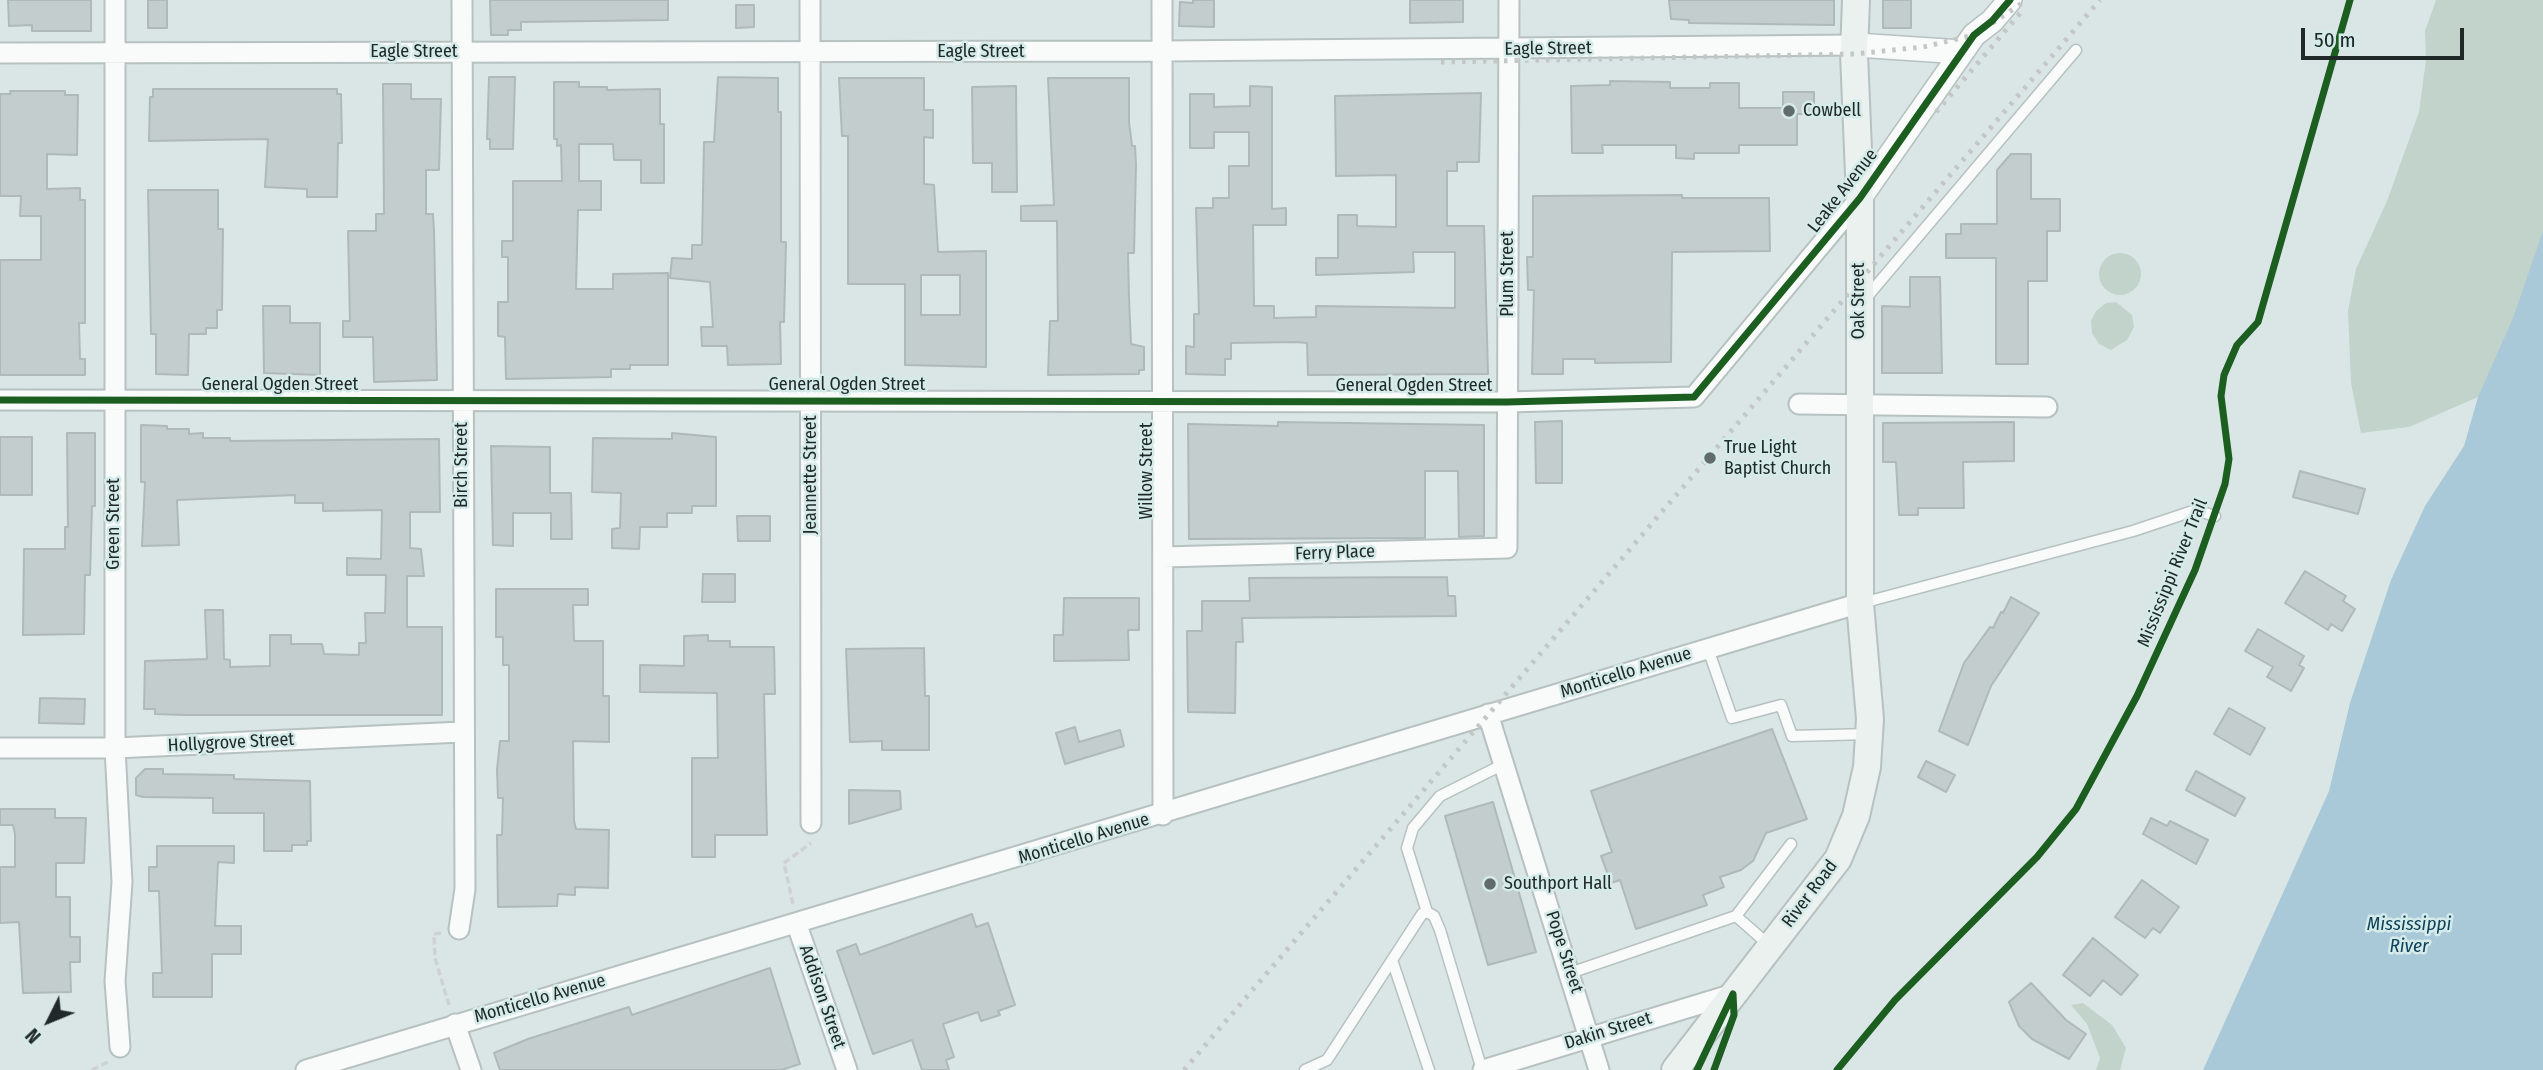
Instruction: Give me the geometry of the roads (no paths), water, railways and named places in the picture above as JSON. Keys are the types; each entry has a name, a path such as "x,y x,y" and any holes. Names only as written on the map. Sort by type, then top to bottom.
{"main road":[{"name":"Oak Street","path":"1856,0 1860,198 1860,603"},
{"name":"River Road","path":"1675,1070 1838,859 1856,816 1867,767 1869,734 1860,603"}],"street":[{"name":"Green Street","path":"115,0 115,748 122,882 115,981 120,1047"},
{"name":"Birch Street","path":"459,929 465,890 462,732 462,0"},
{"name":"Jeannette Street","path":"810,0 811,823"},
{"name":"Willow Street","path":"1163,0 1163,815"},
{"name":"Plum Street","path":"1507,548 1509,0"},
{"name":"Leake Avenue","path":"1694,397 1860,198 1974,35 1992,21 2010,0"},
{"name":"Eagle Street","path":"0,53 1509,50 1856,45 1962,52"},
{"name":"General Ogden Street","path":"0,400 1507,402 1694,397"},
{"path":"1799,404 2047,407"},
{"name":"Ferry Place","path":"1163,557 1507,548"},
{"name":"Monticello Avenue","path":"306,1070 452,1015 796,916 1163,815 1860,603"},
{"name":"Pope Street","path":"1488,714 1600,1070"},
{"name":"Hollygrove Street","path":"0,748 115,748 462,732"},
{"name":"Addison Street","path":"796,916 847,1070"},
{"name":"Dakin Street","path":"1482,1070 1590,1035 1733,994"},
{"path":"452,1015 471,1070"}],"lane":[{"path":"1859,307 2076,50"},
{"path":"1860,603 2133,531 2196,510 2215,516"},
{"path":"1708,649 1732,718 1781,705 1792,736 1869,734"},
{"path":"1482,1070 1440,930 1434,916 1427,912 1407,848 1413,828 1440,796 1504,764"},
{"path":"1570,972 1736,916 1791,844"},
{"path":"1305,1070 1329,1065 1392,960 1422,914 1427,912"},
{"path":"1736,916 1770,946"},
{"path":"1392,960 1429,1070"}],"water":[{"name":"Mississippi River","path":"2543,231 2543,1070 2203,1070 2329,791 2350,703 2391,580 2425,506 2464,446 2478,397 2513,318"}],"railway":[{"path":"1441,62 1854,54 1923,47 1974,35 2027,0"},
{"path":"1184,1070 2100,0"},
{"path":"1936,112 2023,10"}],"place":[{"name":"Cowbell","path":"1789,111"},
{"name":"True Light Baptist Church","path":"1710,458"},
{"name":"Southport Hall","path":"1490,884"}]}
